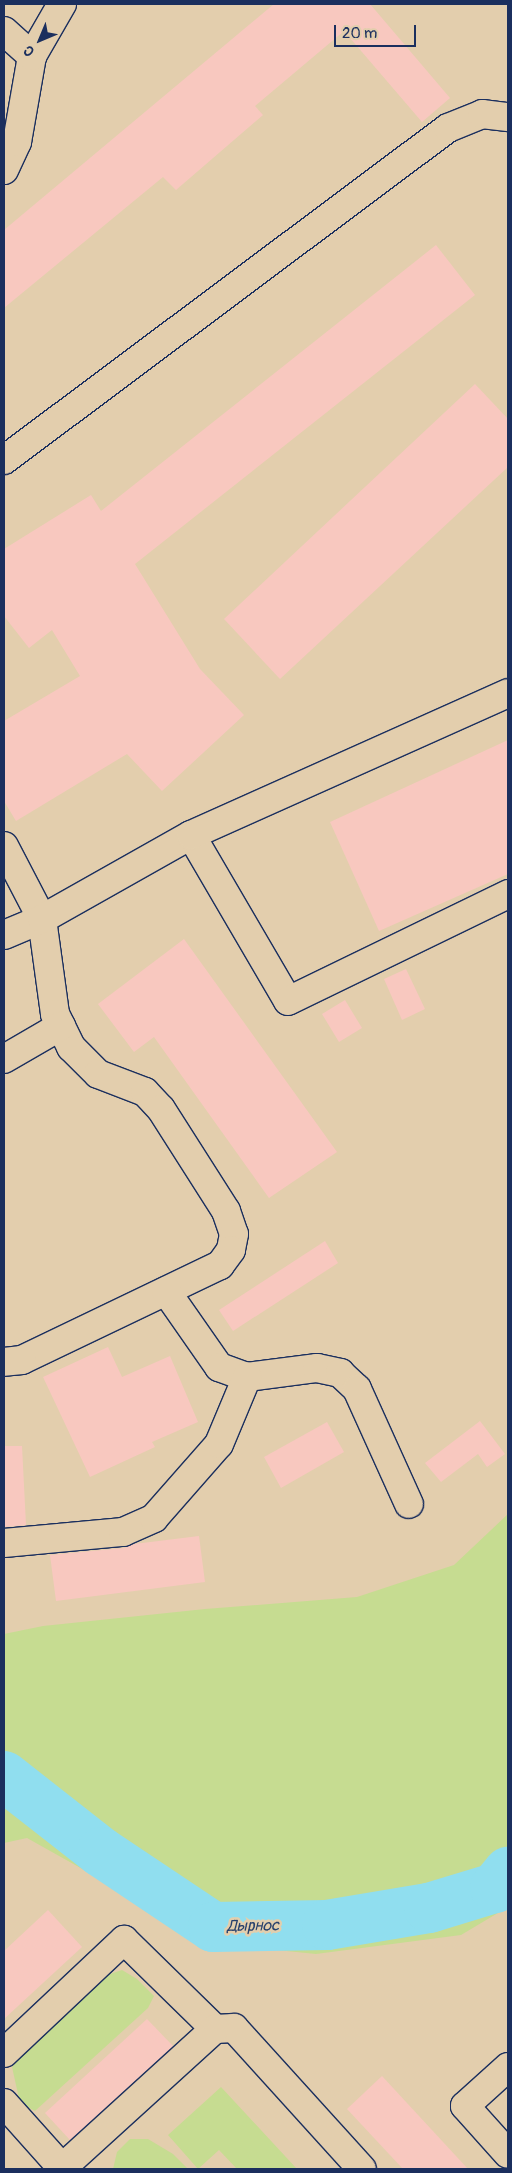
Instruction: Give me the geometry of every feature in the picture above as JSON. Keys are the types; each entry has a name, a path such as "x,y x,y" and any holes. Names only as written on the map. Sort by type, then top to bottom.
{"lane":[{"path":"4,170 16,142 32,56 62,4"},
{"path":"4,31 32,56"},
{"path":"4,460 448,128 482,114 508,117"},
{"path":"4,935 42,919 191,835 508,693"},
{"path":"191,835 288,1001 508,894"},
{"path":"4,846 42,919 55,1014 71,1047 98,1074 145,1092 161,1109 226,1211 234,1234 231,1250 220,1266 22,1360 4,1362"},
{"path":"4,1059 61,1026"},
{"path":"166,1292 219,1367 247,1377 317,1368 340,1373 357,1389 410,1504"},
{"path":"4,1543 123,1532 154,1518 219,1444 247,1377"},
{"path":"4,2053 124,1940 215,2029"},
{"path":"4,2103 63,2169 215,2029 234,2028 362,2169"},
{"path":"508,2066 465,2106 508,2154"}],"green space":[{"path":"508,1514 508,1907 461,1935 316,1954 216,1944 27,1838 4,1843 4,1634 43,1626 205,1609 357,1597 454,1565"},
{"path":"122,1970 137,1979 154,1996 148,2008 35,2111 20,2103 12,2067 32,2042 101,1977"},
{"path":"221,2087 297,2169 237,2169 219,2150 198,2169 168,2135"},
{"path":"130,2139 148,2139 173,2154 188,2169 113,2169 117,2152"}],"building":[{"path":"274,4 370,4 450,98 422,122 344,31 255,106 263,115 176,190 163,177 4,308 4,230"},
{"path":"436,245 475,295 135,564 200,669 244,715 162,791 127,754 16,821 4,801 4,721 80,676 52,630 29,648 4,616 4,549 91,495 101,511"},
{"path":"475,384 508,419 508,467 280,679 224,619"},
{"path":"508,740 508,874 379,931 330,822"},
{"path":"184,939 337,1152 269,1198 154,1037 134,1052 98,1004"},
{"path":"406,969 425,1009 402,1020 384,979"},
{"path":"345,1000 362,1028 339,1042 322,1014"},
{"path":"325,1241 338,1263 233,1331 219,1310"},
{"path":"108,1347 122,1377 170,1356 198,1422 152,1442 155,1447 90,1477 43,1377"},
{"path":"480,1421 505,1454 487,1467 478,1454 441,1482 425,1463"},
{"path":"327,1422 344,1452 281,1488 264,1457"},
{"path":"4,1446 22,1446 26,1525 4,1527"},
{"path":"199,1536 205,1582 56,1601 50,1555 124,1548 134,1544"},
{"path":"48,1910 82,1947 4,2019 4,1951"},
{"path":"147,2019 173,2046 70,2140 45,2113"},
{"path":"382,2076 468,2169 403,2169 347,2109"}],"waterway":[{"name":"Дырнос","path":"4,1776 101,1852 213,1927 327,1925 429,1908 495,1888 508,1872"}]}
